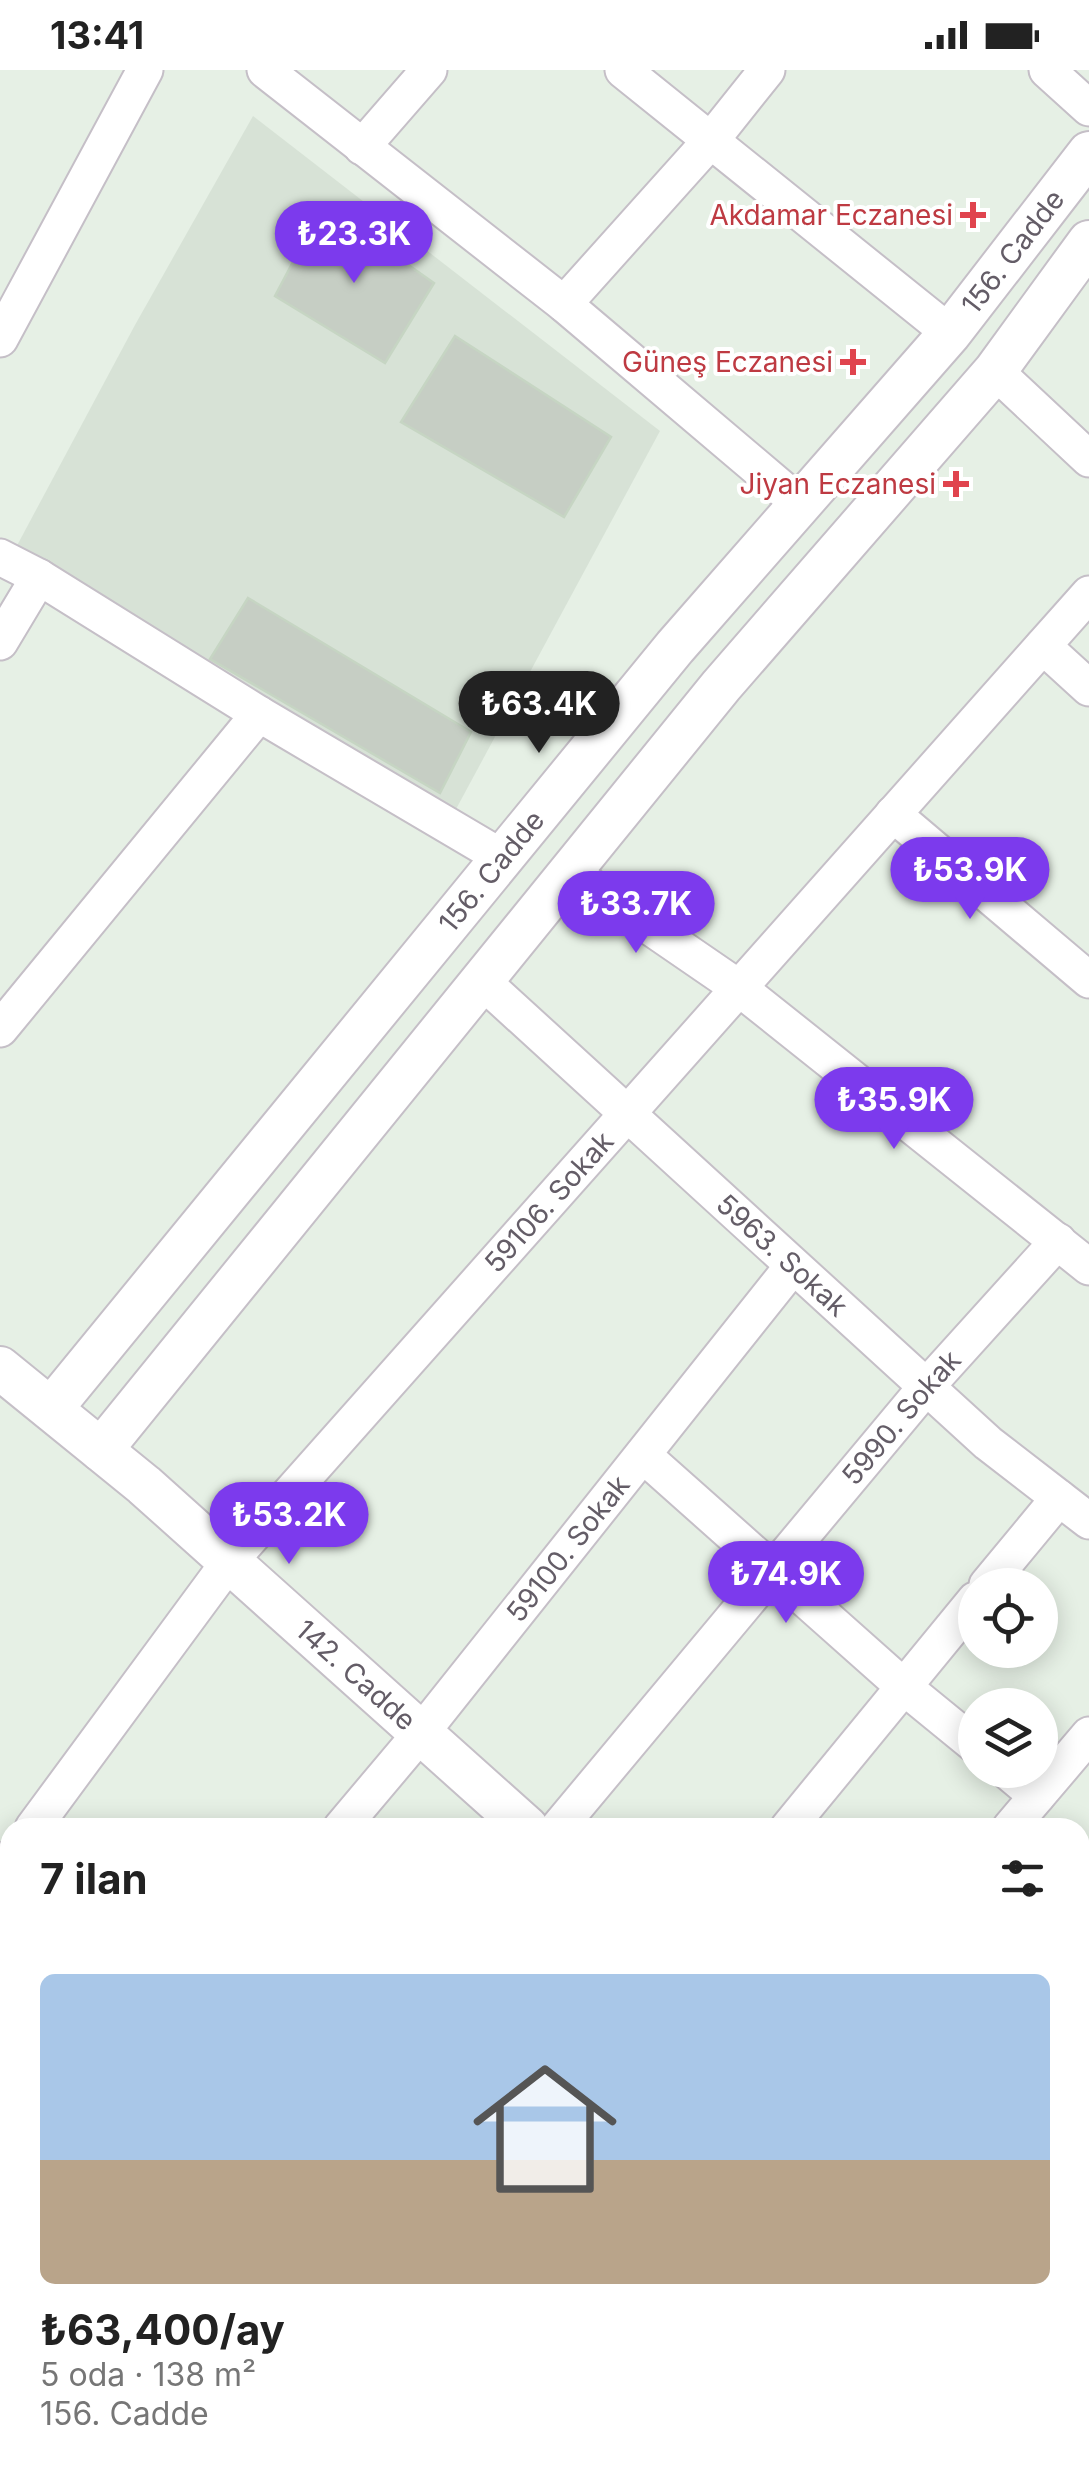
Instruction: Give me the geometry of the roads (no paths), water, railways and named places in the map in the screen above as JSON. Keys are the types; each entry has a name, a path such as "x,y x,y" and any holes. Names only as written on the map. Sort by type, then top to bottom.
{"street":[{"path":"0,339 145,70"},
{"path":"265,70 564,304 800,504"},
{"path":"362,147 429,70"},
{"path":"624,70 950,333"},
{"path":"564,304 712,138 767,70"},
{"path":"1046,70 1089,108"},
{"name":"156. Cadde","path":"50,1409 675,648 950,333 1089,153"},
{"name":"156. Cadde","path":"100,1450 720,686 995,371 1089,242"},
{"path":"995,371 1089,459"},
{"path":"0,557 503,858"},
{"path":"0,642 39,577"},
{"name":"59106. Sokak","path":"39,1818 229,1562 1089,594"},
{"path":"1043,646 1089,688"},
{"path":"0,1029 259,714"},
{"path":"893,814 1089,980"},
{"path":"570,872 739,988 1088,1265"},
{"name":"5963. Sokak","path":"481,980 988,1444 1089,1521"},
{"name":"5990. Sokak","path":"566,1818 926,1387 1058,1241"},
{"name":"59100. Sokak","path":"350,1818 421,1734 792,1266"},
{"name":"142. Cadde","path":"0,1368 229,1562 515,1818"},
{"path":"643,1455 958,1731"},
{"path":"1001,1568 1059,1498"},
{"path":"796,1818 958,1621"},
{"path":"1018,1818 1089,1735"},
{"path":"1027,1788 1037,1796"}],"place":[{"name":"Akdamar Eczanesi","path":"973,215"},
{"name":"Güneş Eczanesi","path":"853,362"},
{"name":"Jiyan Eczanesi","path":"956,484"}]}
